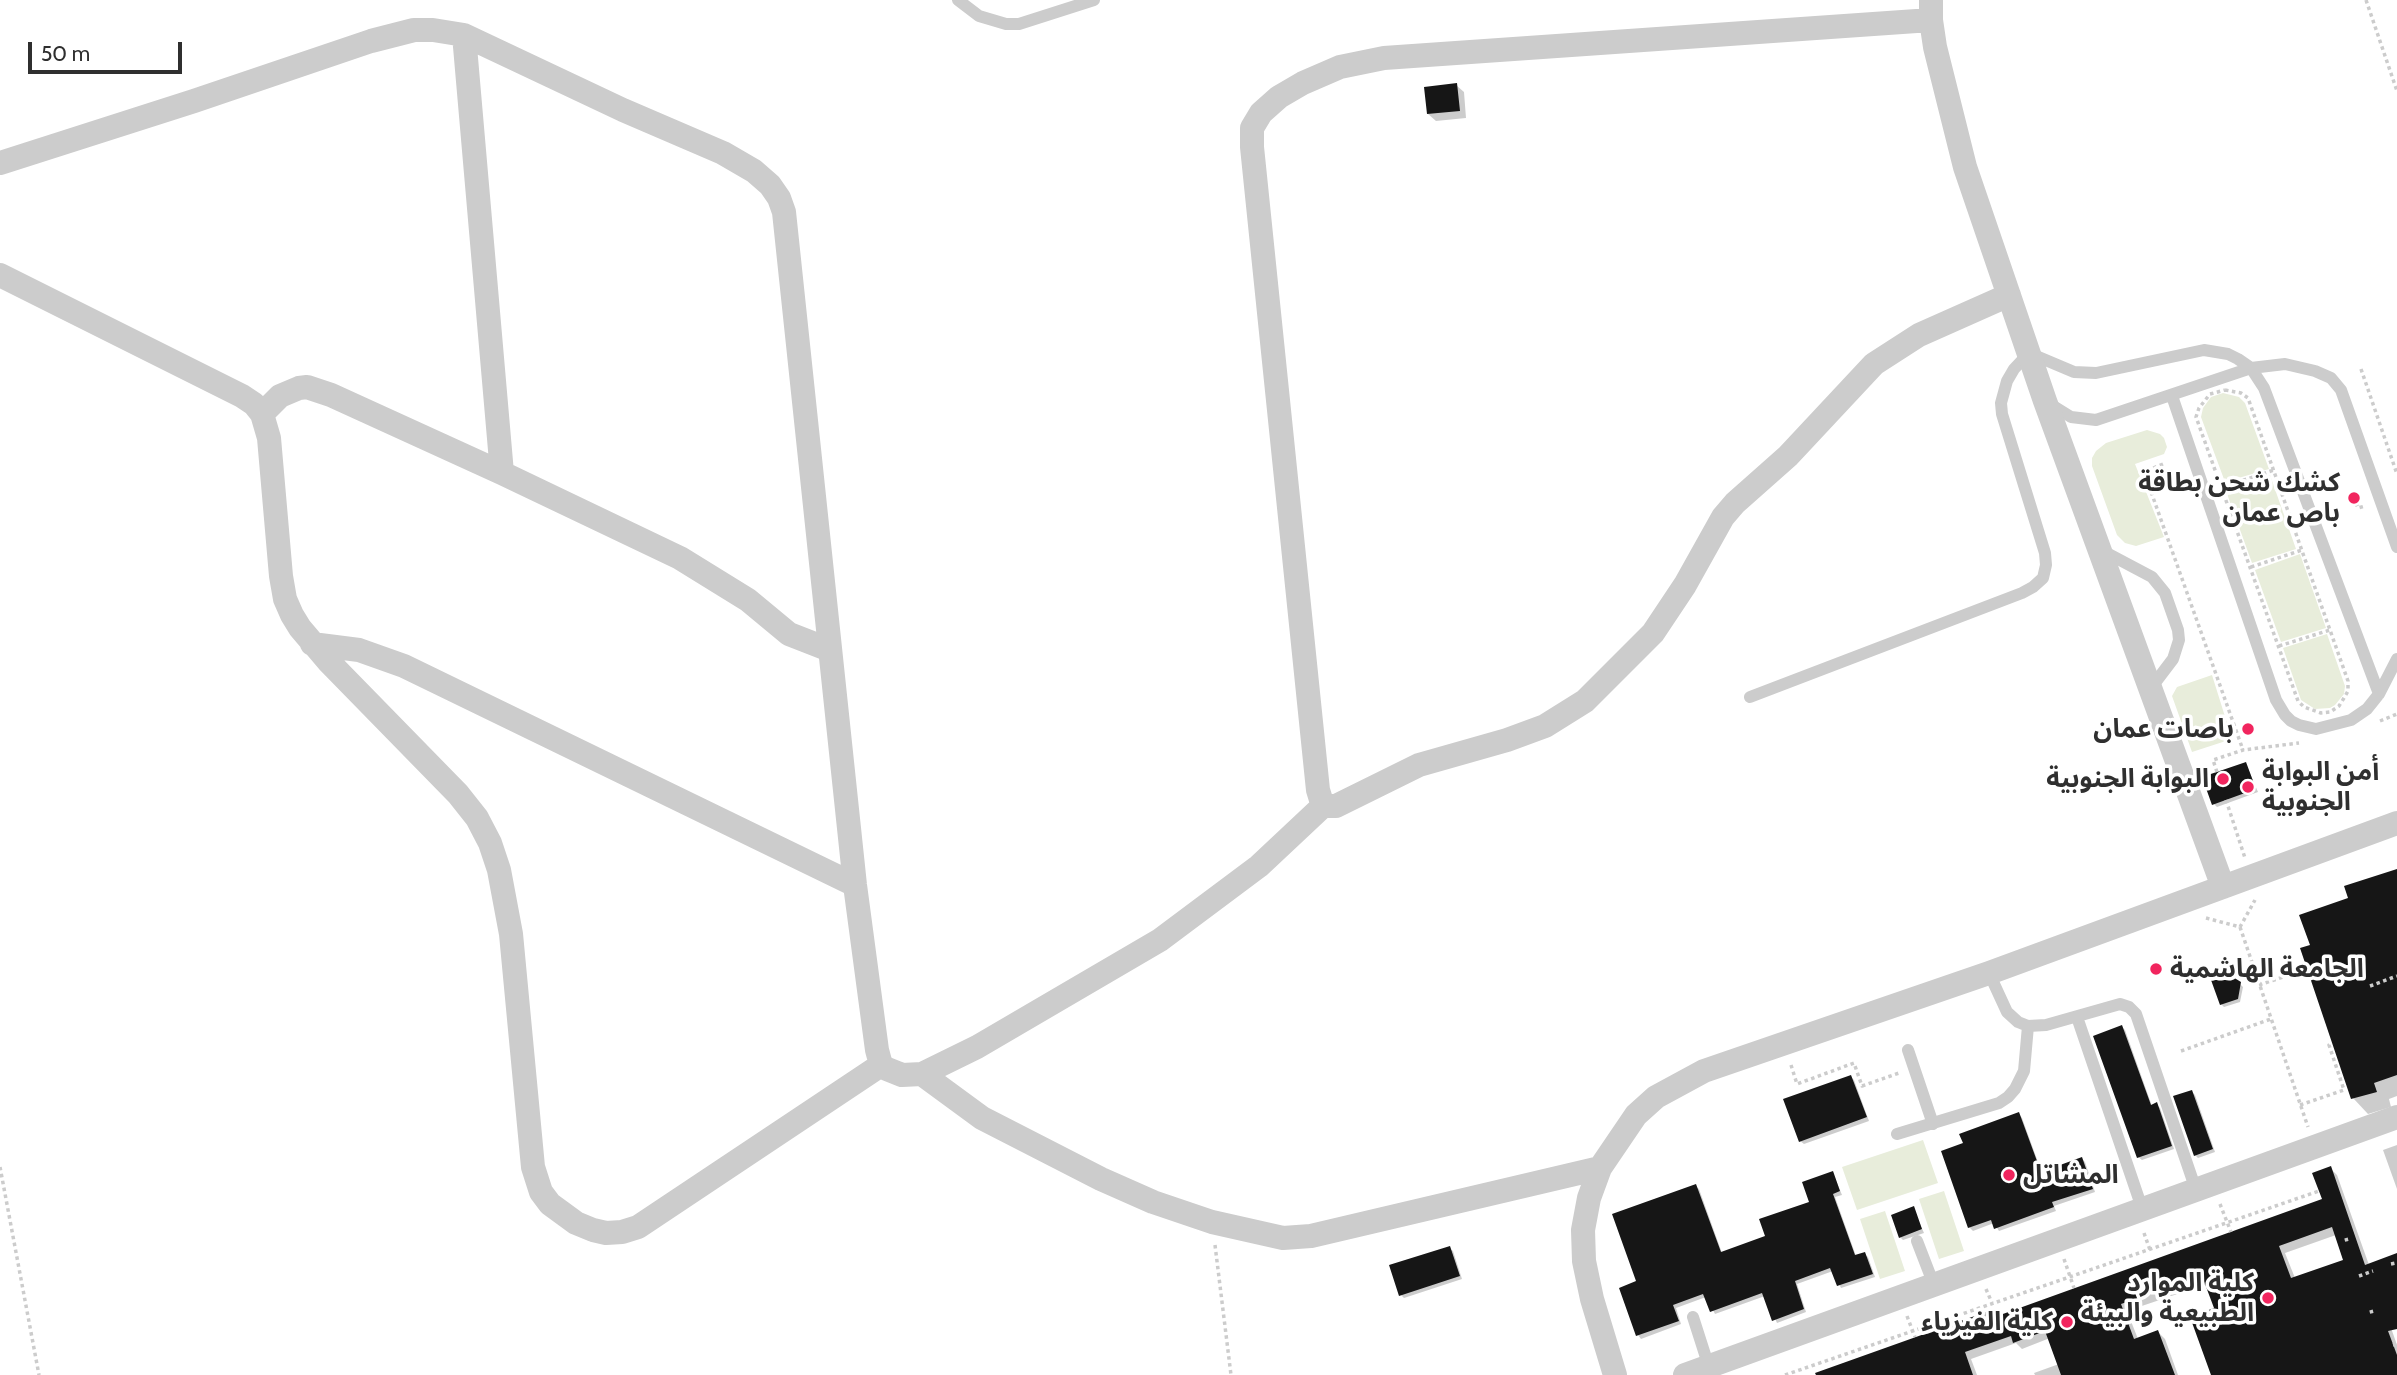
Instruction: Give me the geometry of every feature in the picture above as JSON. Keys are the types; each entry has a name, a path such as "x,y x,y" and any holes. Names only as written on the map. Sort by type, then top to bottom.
{"street":[{"path":"2009,295 1919,335 1874,364 1788,456 1735,503 1723,517 1685,585 1653,633 1607,681 1575,708 1545,726 1507,740 1419,765 1336,806 1324,805 1320,801 1252,147 1252,128 1261,113 1279,97 1303,83 1339,67 1384,58 1931,10 1944,85 1965,167 2029,353 2045,401 2223,887"},
{"path":"0,163 371,41 414,30 433,30 464,35 613,106 723,153 754,171 770,185 779,198 786,229 855,886 881,1065 902,1075 922,1074 977,1047 1160,940 1259,866 1324,805"},
{"path":"464,35 502,472"},
{"path":"0,275 242,397 254,404 262,414 269,438 285,599 300,628 312,644 458,794 477,818 490,844 502,880 511,934 533,1167 541,1192 562,1214 576,1223 606,1233 638,1227 654,1219 881,1065"},
{"path":"262,414 279,396 289,391 307,387 316,389 502,472 680,558 742,596 789,634 830,650"},
{"path":"312,644 359,650 404,666 855,886"},
{"path":"1615,1375 1591,1299 1584,1261 1583,1230 1589,1198 1600,1168 1636,1115 1656,1097 1704,1071 1989,973 2223,887 2255,886 2397,823"},
{"path":"922,1074 982,1118 1038,1148 1153,1202 1212,1222 1283,1238 1311,1236 1600,1168"},
{"path":"1685,1375 2397,1117"}],"lane":[{"path":"958,0 979,16 1006,24 1019,24 1094,0"},
{"path":"1750,697 2022,593 2043,578 2045,553 2002,414 2001,403 2007,381 2029,353 2074,372 2096,373 2204,350 2228,354 2251,368 2264,388 2379,694"},
{"path":"2045,401 2071,417 2096,420 2251,368 2285,364 2301,366 2331,378 2341,390 2397,547"},
{"path":"2172,396 2276,700 2285,715 2299,725 2316,729 2351,720 2367,709 2379,694 2397,659"},
{"path":"2100,550 2152,577 2165,593 2178,630 2177,650 2151,688"},
{"path":"1989,973 2007,1012 2018,1022 2028,1026 2046,1025 2120,1004 2129,1007 2136,1014 2205,1187"},
{"path":"2077,1017 2142,1208"},
{"path":"1897,1134 1999,1102 2015,1089 2024,1071 2028,1026"},
{"path":"1908,1050 1933,1124"},
{"path":"1917,1241 1934,1286"},
{"path":"1693,1317 1709,1367"}],"path":[{"path":"2366,0 2397,91"},
{"path":"2361,369 2397,474"},
{"path":"2225,390 2241,393 2248,398 2274,470 2348,681 2348,691 2339,706 2330,712 2321,713 2304,707 2298,701 2196,417 2204,400 2217,391 2225,390"},
{"path":"2163,464 2144,472 2244,750"},
{"path":"2222,488 2274,470"},
{"path":"2250,568 2302,550"},
{"path":"2279,646 2330,630"},
{"path":"2213,760 2217,772"},
{"path":"2226,800 2255,886 2240,927 2314,1146"},
{"path":"2202,916 2240,927"},
{"path":"2259,985 2307,969"},
{"path":"2370,986 2397,975"},
{"path":"2181,1051 2271,1019"},
{"path":"2300,1105 2344,1090 2329,1045 2332,1044"},
{"path":"1794,1075 1797,1083 1854,1063 1862,1086 1914,1068"},
{"path":"0,1167 39,1375"},
{"path":"2205,1187 2231,1232"},
{"path":"1785,1375 2319,1191"},
{"path":"1212,1222 1231,1375"},
{"path":"2057,1241 2074,1288"},
{"path":"2359,1276 2373,1271"}],"green space":[{"path":"2223,393 2239,397 2245,403 2269,469 2225,482 2201,417 2203,408 2211,397"},
{"path":"2147,430 2160,434 2167,447 2164,454 2135,464 2164,537 2136,546 2125,543 2117,535 2092,466 2092,458 2106,443"},
{"path":"2270,475 2296,549 2252,563 2226,491"},
{"path":"2300,554 2326,628 2281,642 2255,570"},
{"path":"2327,634 2345,686 2344,694 2330,708 2315,709 2301,700 2283,648"},
{"path":"2212,675 2232,739 2192,752 2172,696 2177,687"},
{"path":"1923,1140 1938,1183 1857,1210 1842,1167"},
{"path":"1944,1191 1964,1251 1939,1259 1919,1199"},
{"path":"1885,1211 1905,1271 1880,1279 1860,1219"}],"building":[{"path":"1457,83 1460,111 1427,114 1424,87"},
{"name":"البوابة الجنوبية","path":"2246,762 2256,789 2212,805 2202,777"},
{"path":"2397,869 2397,1075 2374,1083 2377,1092 2351,1099 2300,948 2310,945 2299,915 2348,898 2344,886"},
{"path":"2228,974 2241,982 2238,999 2220,1005 2211,980"},
{"path":"2122,1025 2151,1105 2157,1102 2172,1146 2137,1158 2093,1036"},
{"path":"1851,1075 1867,1117 1799,1142 1783,1099"},
{"path":"2192,1090 2213,1149 2194,1156 2173,1096"},
{"name":"المشاتل","path":"2019,1112 2041,1172 2082,1157 2093,1189 2052,1202 2054,1207 1994,1229 1991,1220 1968,1228 1941,1151 1963,1143 1959,1134"},
{"path":"2331,1166 2365,1265 2397,1253 2397,1329 2388,1331 2397,1355 2397,1375 2211,1375 2190,1317 2214,1308 2202,1276 2121,1304 2134,1339 2158,1330 2175,1375 2061,1375 2045,1331 2013,1343 2011,1336 1965,1352 1973,1375 1815,1373 1986,1312 1989,1319 2322,1199 2312,1173","holes":["2332,1227 2343,1260 2291,1278 2279,1246"]},
{"path":"1833,1171 1840,1191 1833,1194 1855,1255 1865,1252 1873,1274 1837,1286 1830,1268 1795,1281 1804,1309 1772,1321 1762,1293 1710,1312 1703,1294 1673,1305 1679,1321 1636,1336 1619,1288 1636,1281 1612,1214 1696,1184 1721,1252 1765,1236 1759,1219 1809,1202 1802,1182"},
{"path":"1914,1206 1922,1229 1899,1238 1891,1215"},
{"path":"1450,1246 1460,1276 1399,1296 1389,1265"}],"place":[{"name":"كشك شحن بطاقة باص عمان","path":"2354,498"},
{"name":"باصات عمان","path":"2248,729"},
{"name":"البوابة الجنوبية","path":"2223,779"},
{"name":"أمن البوابة الجنوبية","path":"2248,787"},
{"name":"الجامعة الهاشمية","path":"2156,969"},
{"name":"المشاتل","path":"2009,1175"},
{"name":"كلية الموارد الطبيعية والبيئة","path":"2268,1298"},
{"name":"كلية الفيزياء","path":"2067,1322"}]}
